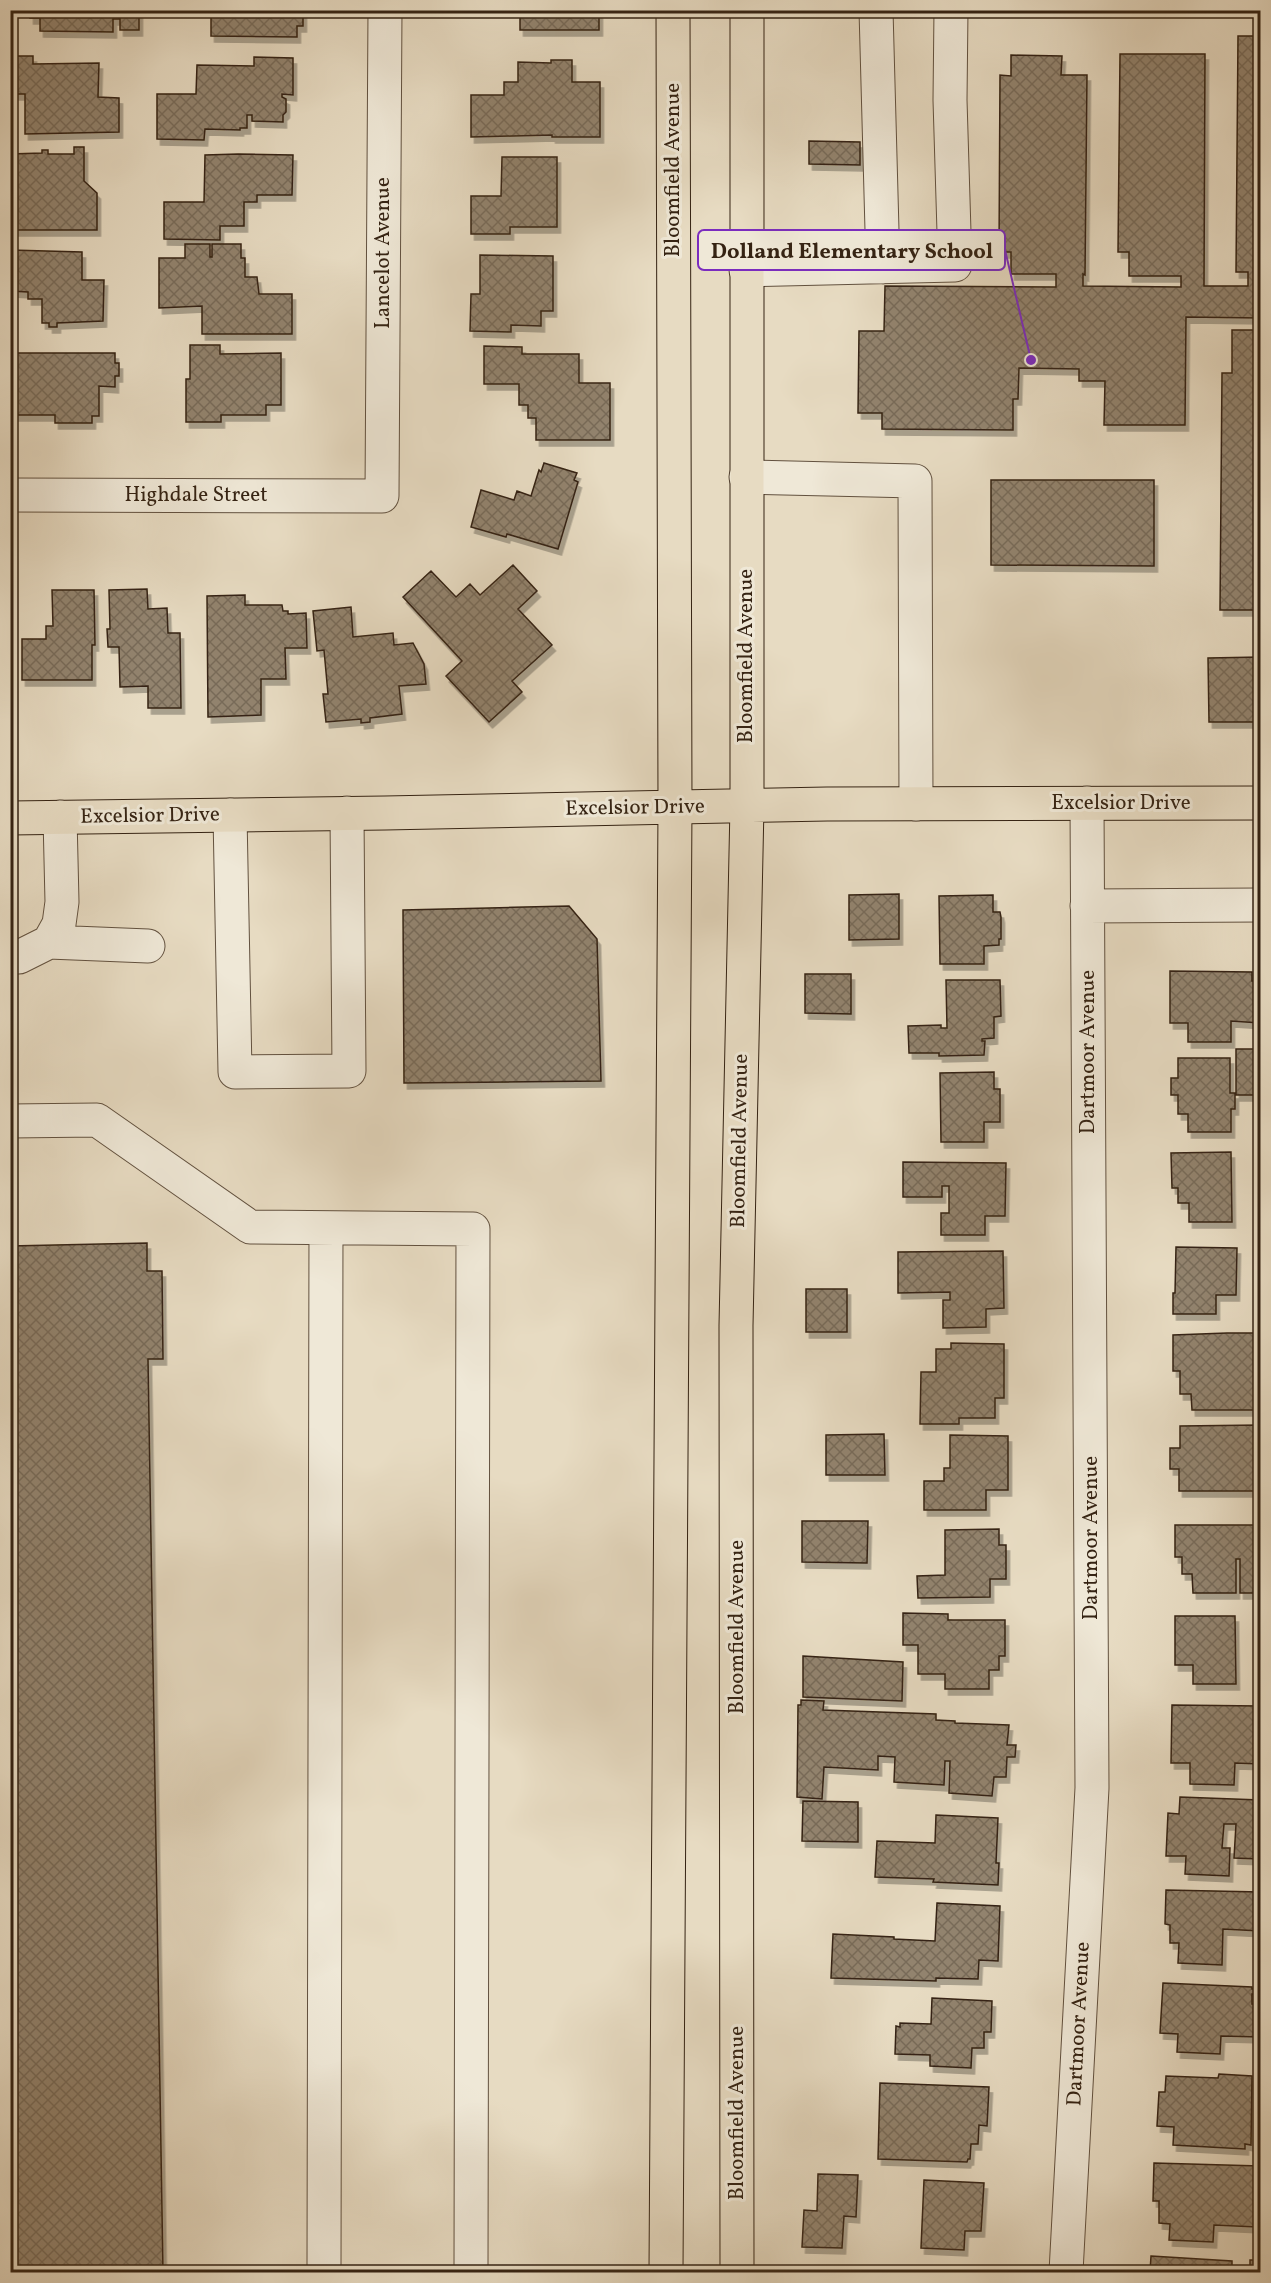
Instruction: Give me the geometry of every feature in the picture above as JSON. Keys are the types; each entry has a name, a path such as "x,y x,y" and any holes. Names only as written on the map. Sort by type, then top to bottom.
{"main road":[{"name":"Bloomfield Avenue","path":"666,2272 675,807 673,10"},
{"name":"Bloomfield Avenue","path":"737,2272 736,1326 747,806 747,10"},
{"name":"Excelsior Drive","path":"10,818 747,806 1260,803"}],"street":[{"name":"Lancelot Avenue","path":"382,496 385,10"},
{"path":"876,10 883,267"},
{"path":"746,270 955,265 950,100 951,10"},
{"path":"746,477 915,481 916,804"},
{"name":"Highdale Street","path":"10,495 382,496"},
{"name":"Dartmoor Avenue","path":"1066,2272 1092,1788 1087,803"},
{"path":"230,815 235,1072 349,1071 347,813"},
{"path":"49,942 60,924 62,902 60,817"},
{"path":"1087,906 1260,905"},
{"path":"10,957 19,957 49,942 148,946"},
{"path":"10,1121 97,1120 250,1227 473,1230 471,2272"},
{"path":"324,2272 326,1227"}],"building":[{"path":"30,10 120,10 119,19 113,19 113,32 40,31 40,18 30,18"},
{"path":"120,10 139,10 139,30 120,30"},
{"path":"211,10 303,10 303,26 297,26 297,37 211,36"},
{"path":"520,10 599,10 599,30 520,30"},
{"path":"1238,36 1260,36 1260,318 1186,317 1185,425 1104,425 1105,381 1079,381 1079,369 1019,368 1018,399 1013,399 1013,430 882,429 882,413 858,413 859,331 884,331 885,286 1056,287 1056,274 1011,274 1011,252 999,252 1000,75 1011,76 1011,55 1062,56 1061,75 1087,75 1083,286 1181,287 1181,276 1129,276 1129,252 1118,252 1120,54 1205,54 1204,286 1248,286 1248,272 1236,272"},
{"path":"10,56 33,56 33,64 99,63 98,97 119,98 119,132 25,134 25,94 10,94"},
{"path":"254,57 293,58 293,95 282,94 282,97 286,99 283,122 252,121 252,115 247,115 247,128 240,128 240,130 205,129 204,140 157,139 157,94 196,94 197,65 254,66"},
{"path":"551,60 572,60 572,82 600,82 600,137 552,137 552,135 471,137 471,95 504,95 504,82 518,82 518,62 551,63"},
{"path":"809,141 860,142 860,165 809,164"},
{"path":"74,147 84,147 84,181 97,193 97,230 11,230 10,154 42,153 42,150 48,150 48,154 74,154"},
{"path":"205,155 293,155 292,195 257,195 257,202 244,202 244,226 220,226 220,240 164,239 164,202 204,202"},
{"path":"502,157 557,157 557,227 510,227 510,234 471,234 471,196 501,196"},
{"path":"185,244 210,244 210,257 212,257 212,244 241,244 241,258 245,258 245,277 257,277 259,294 292,294 292,334 202,334 202,306 159,308 159,258 185,258"},
{"path":"10,250 82,252 82,280 104,280 103,321 57,323 57,327 49,327 49,323 42,323 42,299 28,299 28,292 10,291"},
{"path":"480,255 553,256 553,311 541,311 541,326 511,325 511,332 470,331 471,294 480,294"},
{"path":"1232,330 1260,330 1260,610 1220,610 1222,373 1232,373"},
{"path":"190,345 220,345 220,354 281,353 281,405 266,405 266,415 221,415 221,422 186,422 186,379 190,379"},
{"path":"484,346 522,347 522,354 579,354 579,383 610,383 610,440 536,440 536,418 528,418 528,405 519,405 519,384 484,384"},
{"path":"10,349 12,353 115,353 115,363 119,363 119,376 115,376 115,387 99,386 99,416 92,416 92,423 55,423 55,415 10,415"},
{"path":"544,463 577,473 574,480 578,482 558,549 507,534 506,537 471,527 481,490 514,500 517,491 531,496 539,470 541,472"},
{"path":"991,480 1154,480 1154,566 991,565"},
{"path":"513,565 537,591 518,609 552,645 512,681 522,692 489,722 446,676 462,661 403,597 431,571 456,597 470,584 480,595"},
{"path":"147,589 148,609 167,608 168,633 180,633 181,708 148,708 148,686 120,687 119,647 108,647 109,590"},
{"path":"52,590 94,590 95,645 92,645 92,680 22,680 22,639 46,639 46,626 53,626"},
{"path":"245,595 245,605 282,605 283,611 288,611 288,614 306,613 307,648 285,648 286,679 261,679 261,715 208,717 207,596"},
{"path":"351,607 353,637 393,633 394,645 413,643 424,664 426,684 399,686 402,714 370,718 370,722 361,723 361,719 326,722 323,694 328,694 324,650 317,651 313,611"},
{"path":"1260,657 1260,722 1209,722 1208,658"},
{"path":"899,894 899,939 849,940 849,895"},
{"path":"993,895 993,912 1000,912 1001,917 999,945 984,946 984,964 940,964 939,896"},
{"path":"569,906 597,939 601,1081 404,1083 403,910"},
{"path":"1170,971 1252,972 1252,981 1260,981 1260,1023 1231,1021 1231,1042 1188,1042 1188,1023 1170,1023"},
{"path":"805,974 851,974 851,1014 805,1013"},
{"path":"946,980 1000,980 1001,1016 994,1017 994,1038 982,1039 985,1041 984,1055 939,1056 939,1053 909,1053 908,1026 941,1025 941,1028 947,1028"},
{"path":"1236,1049 1260,1049 1260,1095 1236,1095"},
{"path":"1178,1058 1230,1058 1230,1093 1235,1093 1235,1109 1231,1109 1231,1132 1188,1132 1188,1114 1178,1114 1178,1095 1171,1095 1171,1078 1178,1078"},
{"path":"994,1072 994,1089 1000,1089 1000,1122 984,1122 984,1142 941,1142 940,1073"},
{"path":"1231,1152 1232,1222 1189,1222 1189,1203 1178,1203 1178,1188 1172,1188 1171,1153"},
{"path":"903,1162 1006,1163 1005,1216 985,1216 985,1235 941,1235 941,1213 949,1213 949,1186 942,1186 942,1197 903,1197"},
{"path":"147,1243 147,1271 162,1271 163,1359 148,1359 163,2272 10,2272 10,1246"},
{"path":"1176,1247 1237,1248 1236,1295 1216,1295 1216,1314 1173,1314"},
{"path":"1003,1251 1004,1308 986,1309 986,1327 943,1328 943,1300 950,1300 950,1292 898,1293 898,1252"},
{"path":"806,1289 847,1289 847,1332 806,1332"},
{"path":"1260,1333 1260,1410 1192,1410 1191,1394 1180,1394 1180,1371 1173,1371 1173,1335"},
{"path":"951,1343 1004,1344 1004,1398 995,1398 995,1418 959,1418 959,1424 920,1424 921,1372 936,1372 936,1349 951,1349"},
{"path":"1260,1425 1260,1491 1179,1491 1179,1469 1170,1469 1170,1448 1180,1448 1180,1426"},
{"path":"884,1434 885,1475 826,1475 826,1435"},
{"path":"950,1435 1008,1436 1008,1490 986,1490 986,1510 924,1510 924,1481 944,1481 944,1468 950,1468"},
{"path":"802,1521 868,1521 867,1563 802,1562"},
{"path":"1175,1525 1260,1525 1260,1593 1240,1593 1240,1559 1236,1559 1236,1593 1193,1593 1192,1574 1182,1574 1182,1557 1175,1557"},
{"path":"999,1529 999,1545 1006,1545 1006,1579 990,1579 990,1597 918,1598 917,1576 945,1575 945,1530"},
{"path":"903,1613 948,1614 948,1620 1005,1620 1005,1656 999,1656 999,1670 989,1670 989,1689 945,1689 945,1674 918,1674 918,1645 903,1645"},
{"path":"1175,1616 1235,1616 1236,1684 1193,1684 1193,1665 1175,1665"},
{"path":"803,1656 903,1662 902,1701 803,1697"},
{"path":"801,1700 824,1701 823,1710 936,1714 936,1720 955,1721 955,1723 1009,1725 1007,1745 1016,1745 1015,1757 1007,1757 1006,1777 994,1777 992,1796 949,1793 950,1761 945,1761 944,1785 894,1782 895,1757 878,1756 878,1770 824,1767 822,1799 797,1797 798,1705 801,1705"},
{"path":"1172,1705 1260,1706 1260,1764 1235,1763 1234,1785 1190,1784 1190,1763 1171,1763"},
{"path":"1180,1797 1260,1800 1260,1859 1234,1858 1236,1824 1224,1824 1222,1848 1230,1848 1229,1876 1185,1874 1186,1856 1166,1856 1168,1813 1179,1814"},
{"path":"803,1801 858,1802 858,1842 802,1841"},
{"path":"936,1815 998,1818 996,1863 999,1863 998,1885 933,1882 934,1879 875,1877 877,1841 935,1843"},
{"path":"1166,1890 1260,1892 1260,1931 1223,1929 1222,1965 1178,1963 1179,1943 1170,1943 1170,1925 1165,1924"},
{"path":"937,1903 1000,1906 998,1961 979,1960 978,1979 936,1978 936,1981 831,1978 833,1934 935,1941"},
{"path":"1163,1983 1256,1989 1256,1994 1252,1994 1252,2004 1260,2004 1260,2037 1221,2036 1220,2054 1177,2052 1178,2034 1160,2033"},
{"path":"932,1998 992,2001 991,2032 984,2032 984,2048 972,2048 971,2068 930,2066 930,2055 895,2054 896,2026 900,2027 900,2023 931,2024"},
{"path":"1219,2074 1252,2076 1251,2145 1245,2144 1245,2149 1173,2145 1174,2127 1157,2126 1159,2092 1165,2092 1166,2076 1218,2078"},
{"path":"880,2083 989,2087 987,2126 979,2125 978,2144 971,2144 970,2159 967,2162 878,2159"},
{"path":"1154,2163 1260,2166 1257,2227 1214,2225 1213,2242 1169,2240 1170,2224 1159,2223 1159,2201 1153,2201"},
{"path":"818,2174 858,2175 856,2217 844,2216 842,2248 802,2247 804,2210 817,2211"},
{"path":"924,2180 984,2183 981,2231 965,2231 964,2250 921,2248"},
{"path":"1151,2256 1232,2261 1232,2272 1150,2272"},
{"path":"1250,2260 1260,2260 1260,2272 1250,2272"}],"place":[{"name":"Dolland Elementary School","path":"1031,360"}]}
